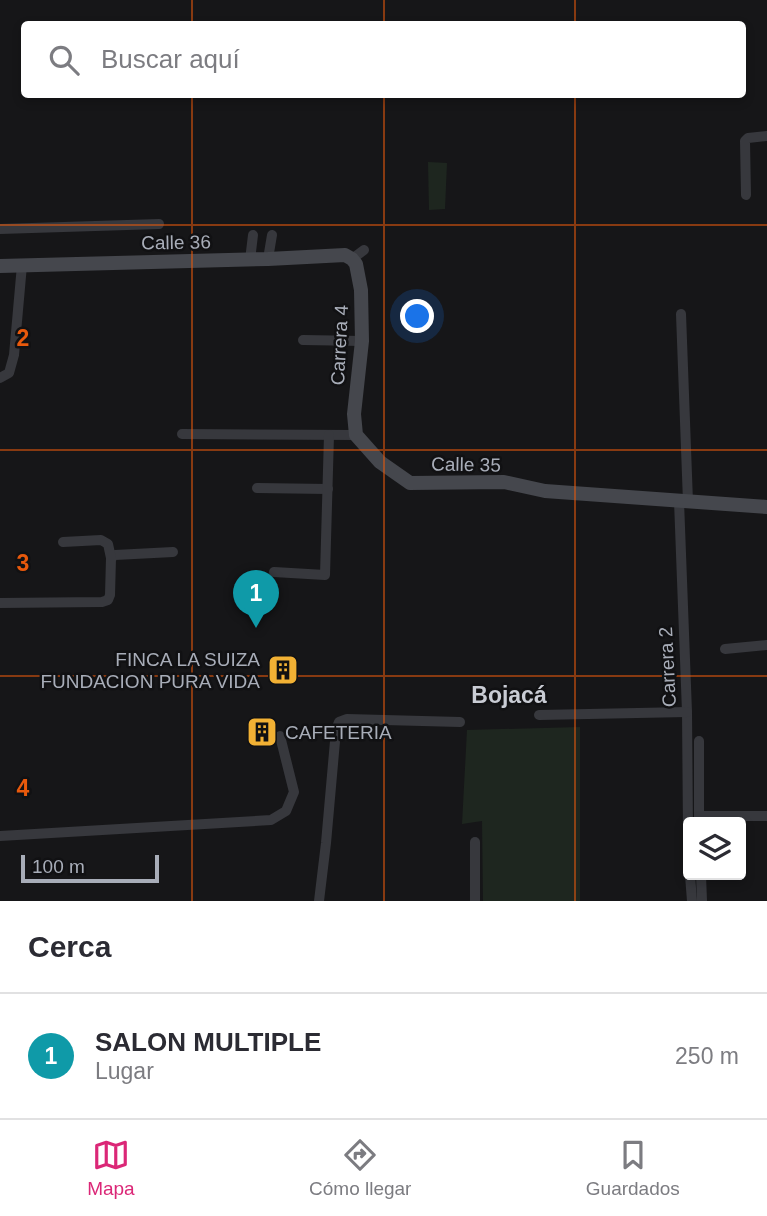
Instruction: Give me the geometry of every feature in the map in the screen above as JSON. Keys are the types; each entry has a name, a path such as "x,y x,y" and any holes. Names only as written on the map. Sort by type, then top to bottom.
{"street":[{"path":"746,195 744,141 767,136"},
{"path":"0,229 159,224"},
{"path":"250,260 253,235"},
{"path":"268,259 272,235"},
{"name":"Calle 36","path":"0,266 358,255"},
{"name":"Carrera 4","path":"356,435 354,414 362,341 361,290 356,264 358,255"},
{"path":"0,378 9,373 13,355 22,265"},
{"name":"Carrera 2","path":"681,314 688,817"},
{"path":"303,340 362,341"},
{"path":"183,434 356,435"},
{"path":"274,572 325,575 329,435"},
{"name":"Calle 35","path":"356,435 380,462 410,483 504,482 545,491 767,507"},
{"path":"257,488 328,489"},
{"path":"0,603 102,603 108,600 111,558 108,544 101,540 63,542"},
{"path":"111,558 115,555 173,552"},
{"path":"725,649 767,645"},
{"path":"539,715 687,712"},
{"path":"319,901 339,722 347,719 460,722"},
{"path":"0,836 271,820 286,811 295,792 280,736"},
{"path":"699,741 699,817"},
{"path":"744,817 767,816"},
{"path":"475,842 475,901"},
{"path":"690,880 692,901"},
{"path":"701,880 702,901"}],"shaded area":[{"path":"428,162 447,163 445,209 429,210"},
{"path":"580,727 580,901 483,901 482,821 462,824 467,730"}],"place":[{"name":"SALON MULTIPLE","path":"256,628"},
{"name":"FINCA LA SUIZA FUNDACION PURA VIDA","path":"283,670"},
{"name":"CAFETERIA","path":"262,732"}],"district":[{"name":"Bojacá","path":"509,695"}]}
